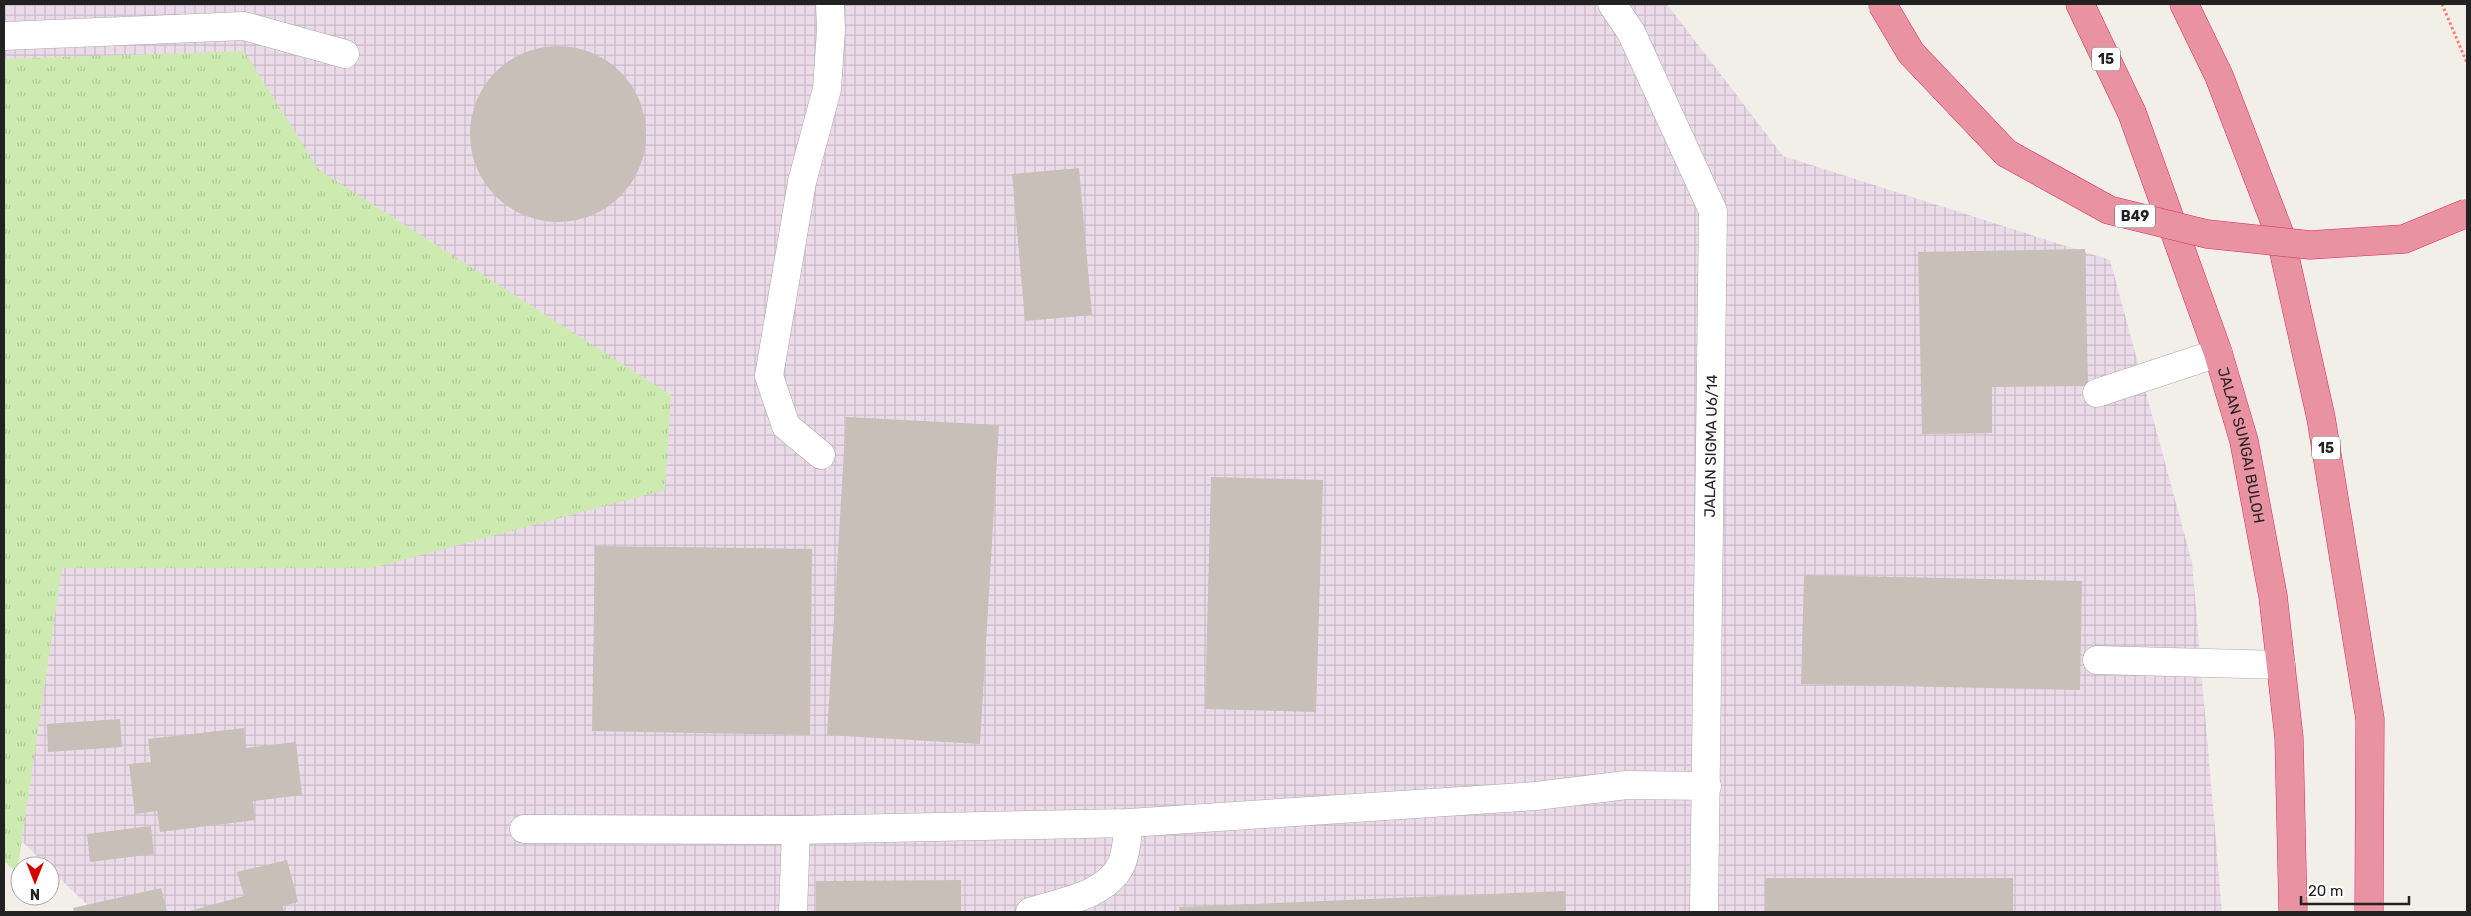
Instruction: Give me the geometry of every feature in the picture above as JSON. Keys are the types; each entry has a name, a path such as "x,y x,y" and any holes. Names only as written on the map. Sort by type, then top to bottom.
{"highway":[{"name":"B49","path":"1882,4 1911,53 2006,152 2109,210 2206,234 2310,245 2404,239 2467,213"},
{"name":"JALAN SUNGAI BULOH","path":"2080,4 2132,113 2218,353 2244,441 2273,596 2289,738 2293,912"},
{"name":"15","path":"2184,4 2219,76 2280,235 2321,418 2370,719 2370,912"}],"street":[{"path":"821,455 786,426 769,376 802,182 827,90 831,30 830,4"},
{"name":"JALAN SIGMA U6/14","path":"1612,4 1631,32 1713,211 1704,912"},
{"path":"4,36 244,26 345,54"},
{"path":"2096,393 2218,353"},
{"path":"2096,660 2281,665"},
{"path":"524,829 796,830 1129,823 1536,796 1627,785 1707,786"},
{"path":"1030,912 1092,892 1112,879 1122,864 1129,823"},
{"path":"793,912 796,830"}],"path":[{"path":"2442,4 2467,63"}],"shaded area":[{"path":"4,4 1667,4 1783,156 2110,260 2192,562 2222,912 95,912 60,879 60,856 37,856 4,824"}],"green space":[{"path":"244,51 319,170 671,395 665,490 372,568 62,568 20,856 10,856 10,867 4,861 4,59"}],"building":[{"path":"558,46 592,53 614,66 626,78 639,100 646,134 639,168 626,190 614,202 592,215 558,222 524,215 502,202 490,190 477,168 470,134 477,100 490,78 502,66 524,53"},
{"path":"1079,168 1092,315 1025,321 1012,174"},
{"path":"2085,249 2088,386 1992,387 1992,433 1922,434 1918,252"},
{"path":"846,417 999,425 980,744 827,735"},
{"path":"1211,477 1323,480 1316,712 1205,709"},
{"path":"595,546 812,549 810,735 592,731"},
{"path":"1804,575 2082,581 2080,690 1801,684"},
{"path":"120,719 122,747 48,752 47,724"},
{"path":"244,728 246,748 296,742 302,795 253,801 255,820 160,832 157,811 135,814 129,764 151,762 148,739"},
{"path":"151,826 154,854 90,862 87,834"},
{"path":"287,860 298,902 283,906 284,912 186,912 244,896 237,872"},
{"path":"1765,878 2013,878 2013,912 1765,912"},
{"path":"961,880 961,912 816,912 816,881"},
{"path":"161,888 167,912 74,912 73,908"},
{"path":"1565,891 1566,912 1180,912 1179,907"}]}
